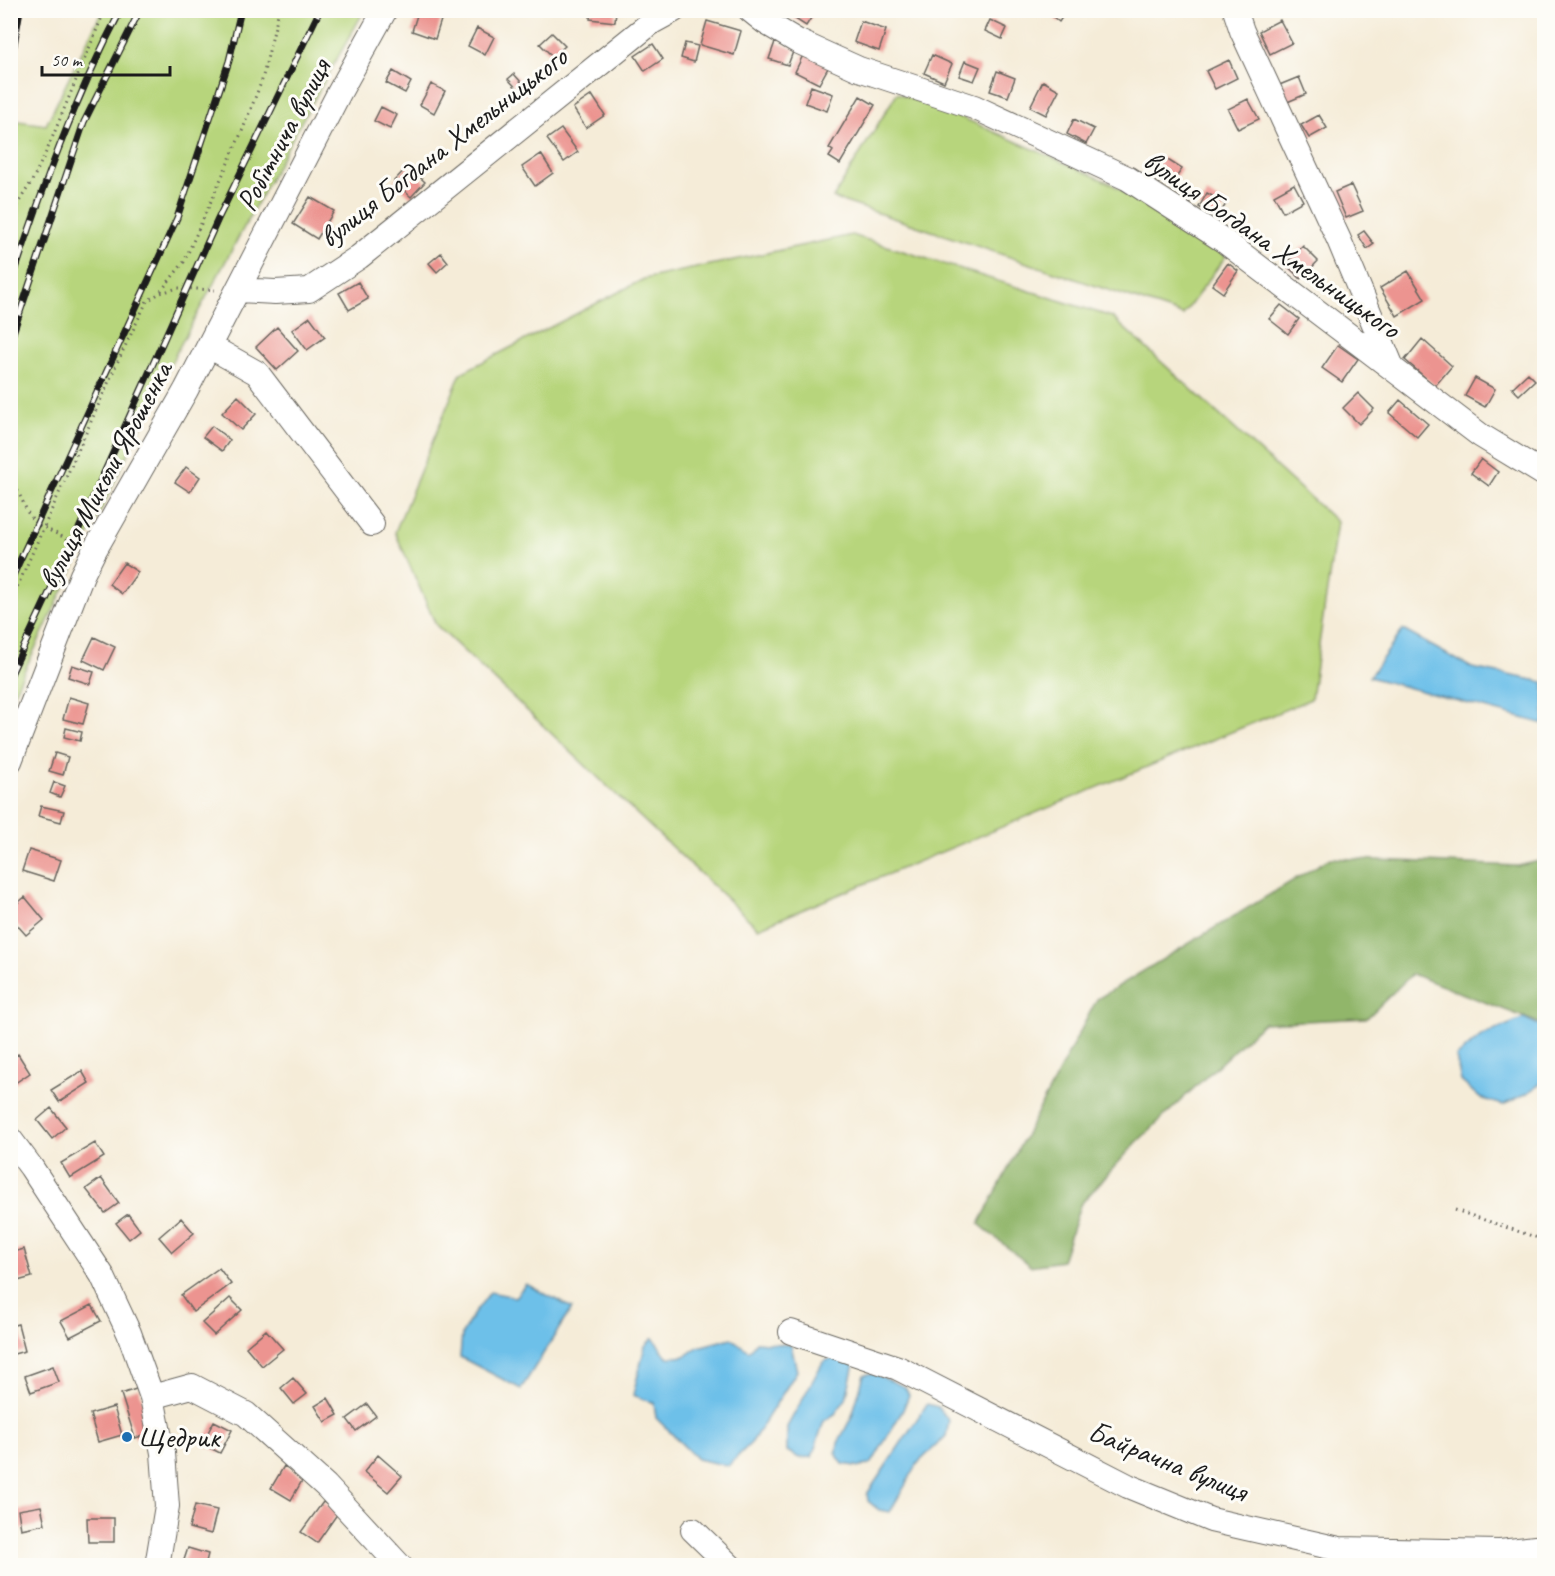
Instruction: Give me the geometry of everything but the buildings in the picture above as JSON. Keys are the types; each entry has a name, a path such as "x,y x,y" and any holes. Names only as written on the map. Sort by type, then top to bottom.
{"street":[{"name":"Робітнича вулиця","path":"238,290 339,93 385,10"},
{"name":"вулиця Богдана Хмельницького","path":"238,290 275,292 309,290 359,257 652,22 674,10"},
{"name":"вулиця Богдана Хмельницького","path":"750,10 797,41 859,69 974,107 1127,178 1222,240 1480,435 1545,474"},
{"path":"1235,10 1242,31 1339,240 1392,368"},
{"name":"вулиця Миколи Ярошенка","path":"10,760 82,575 186,390 238,290"},
{"path":"209,346 257,373 372,524"},
{"path":"10,1139 102,1275 129,1333 152,1397 163,1453 166,1506 157,1566"},
{"name":"Байрачна вулиця","path":"791,1332 898,1368 1128,1486 1211,1520 1339,1550 1500,1552 1545,1547"},
{"path":"152,1397 192,1386 246,1414 326,1486 400,1566"},
{"path":"693,1530 730,1566"}],"path":[{"path":"10,216 32,182 48,148 106,10"},
{"path":"10,603 117,361 147,301 160,292 184,262 243,129 262,80 279,10"},
{"path":"160,292 178,288 238,290"},
{"path":"10,474 28,513 36,524 81,545"},
{"path":"1455,1210 1545,1240"}],"green space":[{"path":"102,11 364,11 176,353 11,699 11,120 46,125"},
{"path":"897,93 963,118 1110,183 1226,256 1183,315 833,198"},
{"path":"852,235 1112,317 1337,522 1311,699 758,928 436,625 395,532 461,373 644,279"},
{"path":"1330,858 1518,866 1544,860 1544,1025 1412,974 1367,1018 1263,1023 1137,1142 1080,1205 1062,1261 1030,1266 979,1224 1097,999"}],"water":[{"path":"1403,630 1472,668 1544,682 1544,724 1369,677"},
{"path":"1524,1018 1544,1029 1544,1079 1531,1091 1503,1105 1480,1098 1461,1081 1456,1057 1481,1036"},
{"path":"526,1284 572,1308 521,1389 460,1357 462,1334 490,1292 515,1297"},
{"path":"653,1338 668,1358 685,1356 698,1347 731,1338 749,1351 756,1342 791,1345 797,1371 752,1442 728,1466 697,1459 656,1418 654,1403 633,1395 645,1346"},
{"path":"834,1357 854,1364 846,1399 835,1414 824,1421 812,1457 799,1458 787,1451 787,1427 823,1362"},
{"path":"873,1373 905,1387 909,1395 903,1410 872,1463 861,1467 843,1464 836,1454 838,1443 852,1416 864,1375"},
{"path":"927,1404 938,1407 949,1421 946,1436 918,1463 890,1512 879,1510 868,1501 867,1494"}],"railway":[{"path":"10,68 20,10"},
{"path":"10,287 73,112 121,10"},
{"path":"10,342 84,122 140,10"},
{"path":"10,582 177,218 229,61 241,10"},
{"path":"10,676 73,542 218,219 320,10"}],"place":[{"name":"Щедрик","path":"127,1437"}]}
